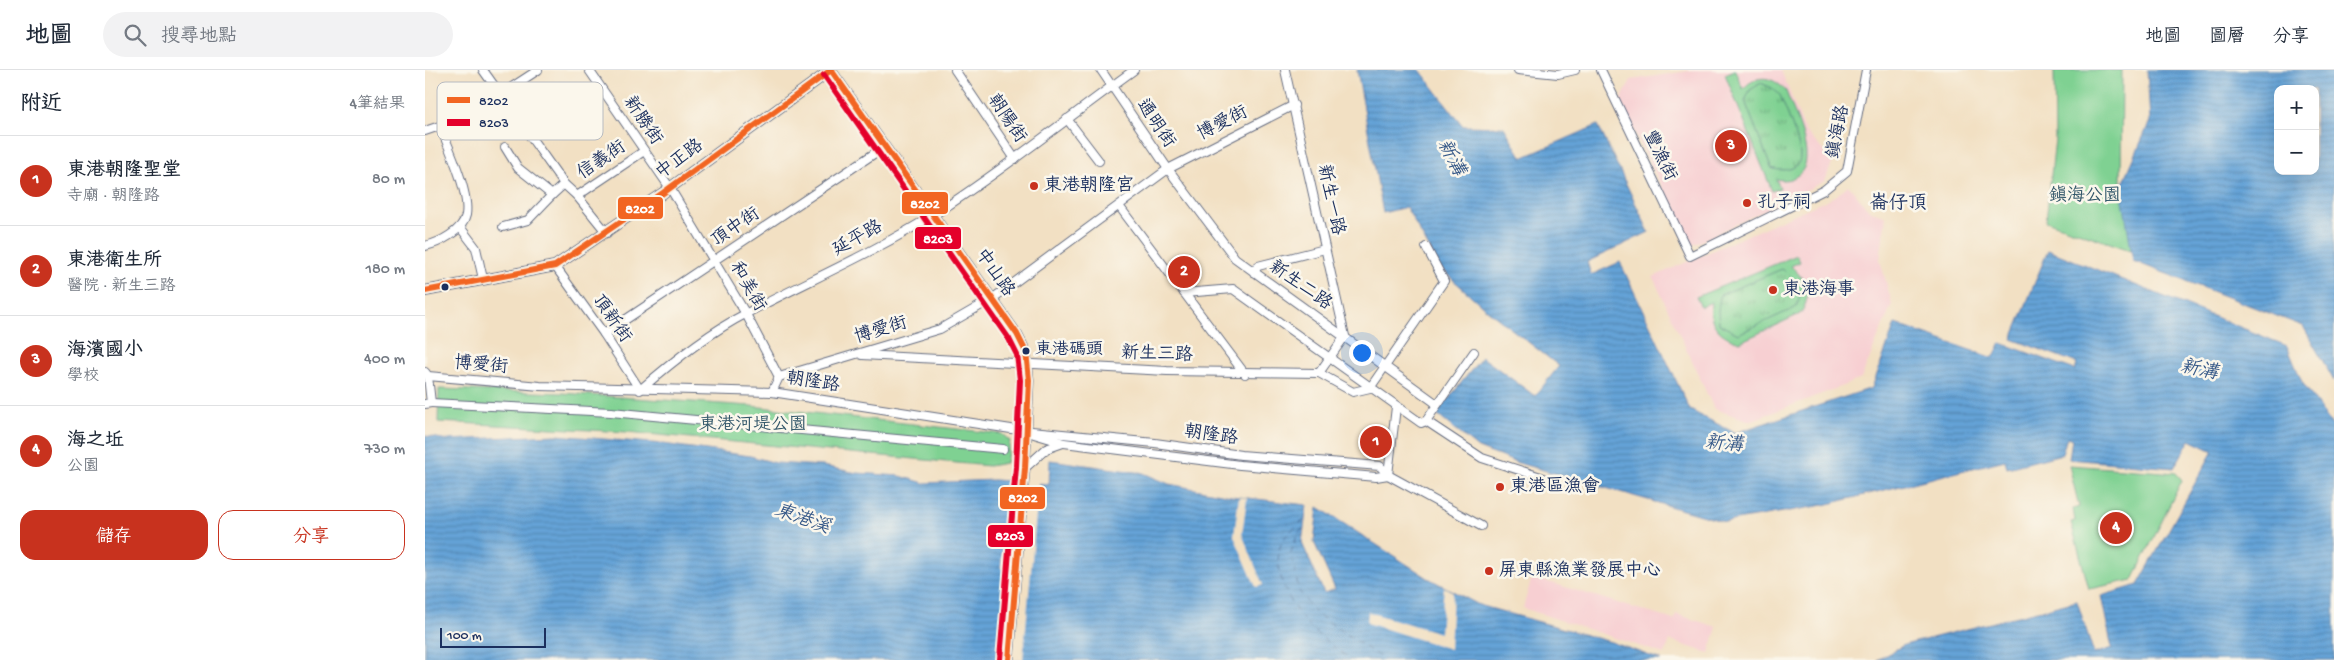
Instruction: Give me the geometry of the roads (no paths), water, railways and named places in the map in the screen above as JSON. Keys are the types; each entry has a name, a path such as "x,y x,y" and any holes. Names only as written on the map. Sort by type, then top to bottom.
{"main road":[{"name":"中正路","path":"425,291 555,266 607,233 832,70"}],"street":[{"path":"483,70 491,82"},
{"path":"521,82 538,70"},
{"name":"新勝街","path":"589,70 597,82"},
{"name":"中山路","path":"832,70 884,147 1017,334 1026,352 1029,380 1025,468 1009,660"},
{"name":"朝陽街","path":"955,70 1015,159"},
{"name":"通明街","path":"1101,70 1168,169"},
{"name":"延平路","path":"640,390 675,358 746,314 815,280 934,215 1015,159 1134,70"},
{"name":"新生一路","path":"1285,70 1345,336"},
{"path":"1518,70 1558,74 1575,70"},
{"name":"豐漁街","path":"1601,70 1689,256"},
{"name":"鎮海路","path":"1689,256 1825,190 1847,171 1866,70"},
{"name":"新勝街","path":"603,91 670,188"},
{"name":"博愛街","path":"779,377 940,329 992,299 1168,169 1294,105"},
{"path":"1067,119 1099,161"},
{"path":"425,131 437,127"},
{"path":"425,246 438,243 460,227 466,216 466,201 446,140"},
{"path":"532,140 564,184 577,196 607,233"},
{"path":"505,147 518,168 552,195"},
{"name":"頂中街","path":"604,334 884,147"},
{"name":"信義街","path":"577,196 644,151"},
{"name":"新生二路","path":"1168,169 1223,245 1235,258 1437,404"},
{"path":"503,227 528,220 564,184"},
{"name":"和美街","path":"670,188 746,314 779,377"},
{"name":"新生三路","path":"1119,206 1245,374"},
{"path":"460,227 476,248 483,279"},
{"path":"1370,388 1445,281 1426,247"},
{"path":"1254,272 1258,266 1325,249"},
{"name":"頂新街","path":"555,266 604,334 640,390"},
{"path":"1184,293 1233,289 1331,357 1370,388 1421,424 1426,421 1474,352"},
{"path":"1319,373 1345,336"},
{"name":"新生三路","path":"858,355 1028,365 1245,374 1319,373 1353,392 1370,388"},
{"path":"427,374 428,403 611,412 1003,450"},
{"name":"博愛街","path":"427,374 540,386 772,392"},
{"path":"772,392 779,377"},
{"name":"朝隆路","path":"772,392 1026,431 1155,443 1241,455 1380,466 1388,475 1481,526"},
{"path":"1388,475 1396,407"},
{"path":"1426,421 1482,458 1544,478"},
{"name":"朝隆路","path":"1026,431 1046,439 1064,443 1264,468 1376,477 1388,475"},
{"path":"1025,468 1046,449 1064,443"}],"water":[{"name":"新溝","path":"1357,70 1420,70 1463,126 1504,127 1522,158 1598,125 1649,232 1587,262 1591,275 1620,262 1690,410 1735,433 1872,388 1895,324 1993,358 2001,343 2075,370 2077,363 2012,339 2048,250 2287,346 2302,382 2334,428 2334,660 1877,660 1904,645 2077,601 2094,654 2112,648 2101,596 2138,585 2213,451 2190,440 2174,468 2069,459 2072,439 2067,437 2062,454 2007,468 2005,460 1824,505 1725,522 1515,462 1478,448 1436,414 1482,357 1535,396 1559,366 1487,310 1441,269 1406,207 1383,213"},
{"path":"2147,70 2334,70 2334,381 2303,326 2133,261 2121,188 2150,121"},
{"name":"東港溪","path":"556,435 663,444 750,456 776,463 823,466 857,473 900,476 924,483 994,480 1049,484 1050,460 1143,473 1169,484 1231,496 1307,505 1302,543 1324,593 1335,589 1314,542 1318,507 1428,578 1479,605 1611,642 1661,660 425,660 425,436 448,440"}],"place":[{"name":"海濱國小","path":"1731,146"},
{"name":"東港朝隆宮","path":"1034,186"},
{"name":"孔子祠","path":"1747,203"},
{"name":"東港衛生所","path":"1184,272"},
{"name":"東港海事","path":"1773,290"},
{"name":"東港碼頭","path":"1026,351"},
{"name":"東港朝隆聖堂","path":"1376,442"},
{"name":"東港區漁會","path":"1500,487"},
{"name":"海之坵","path":"2116,528"},
{"name":"屏東縣漁業發展中心","path":"1489,571"}],"district":[{"name":"崙仔頂","path":"1898,204"}],"park label":[{"name":"鎮海公園","path":"2085,196"},
{"name":"東港河堤公園","path":"753,425"}]}
